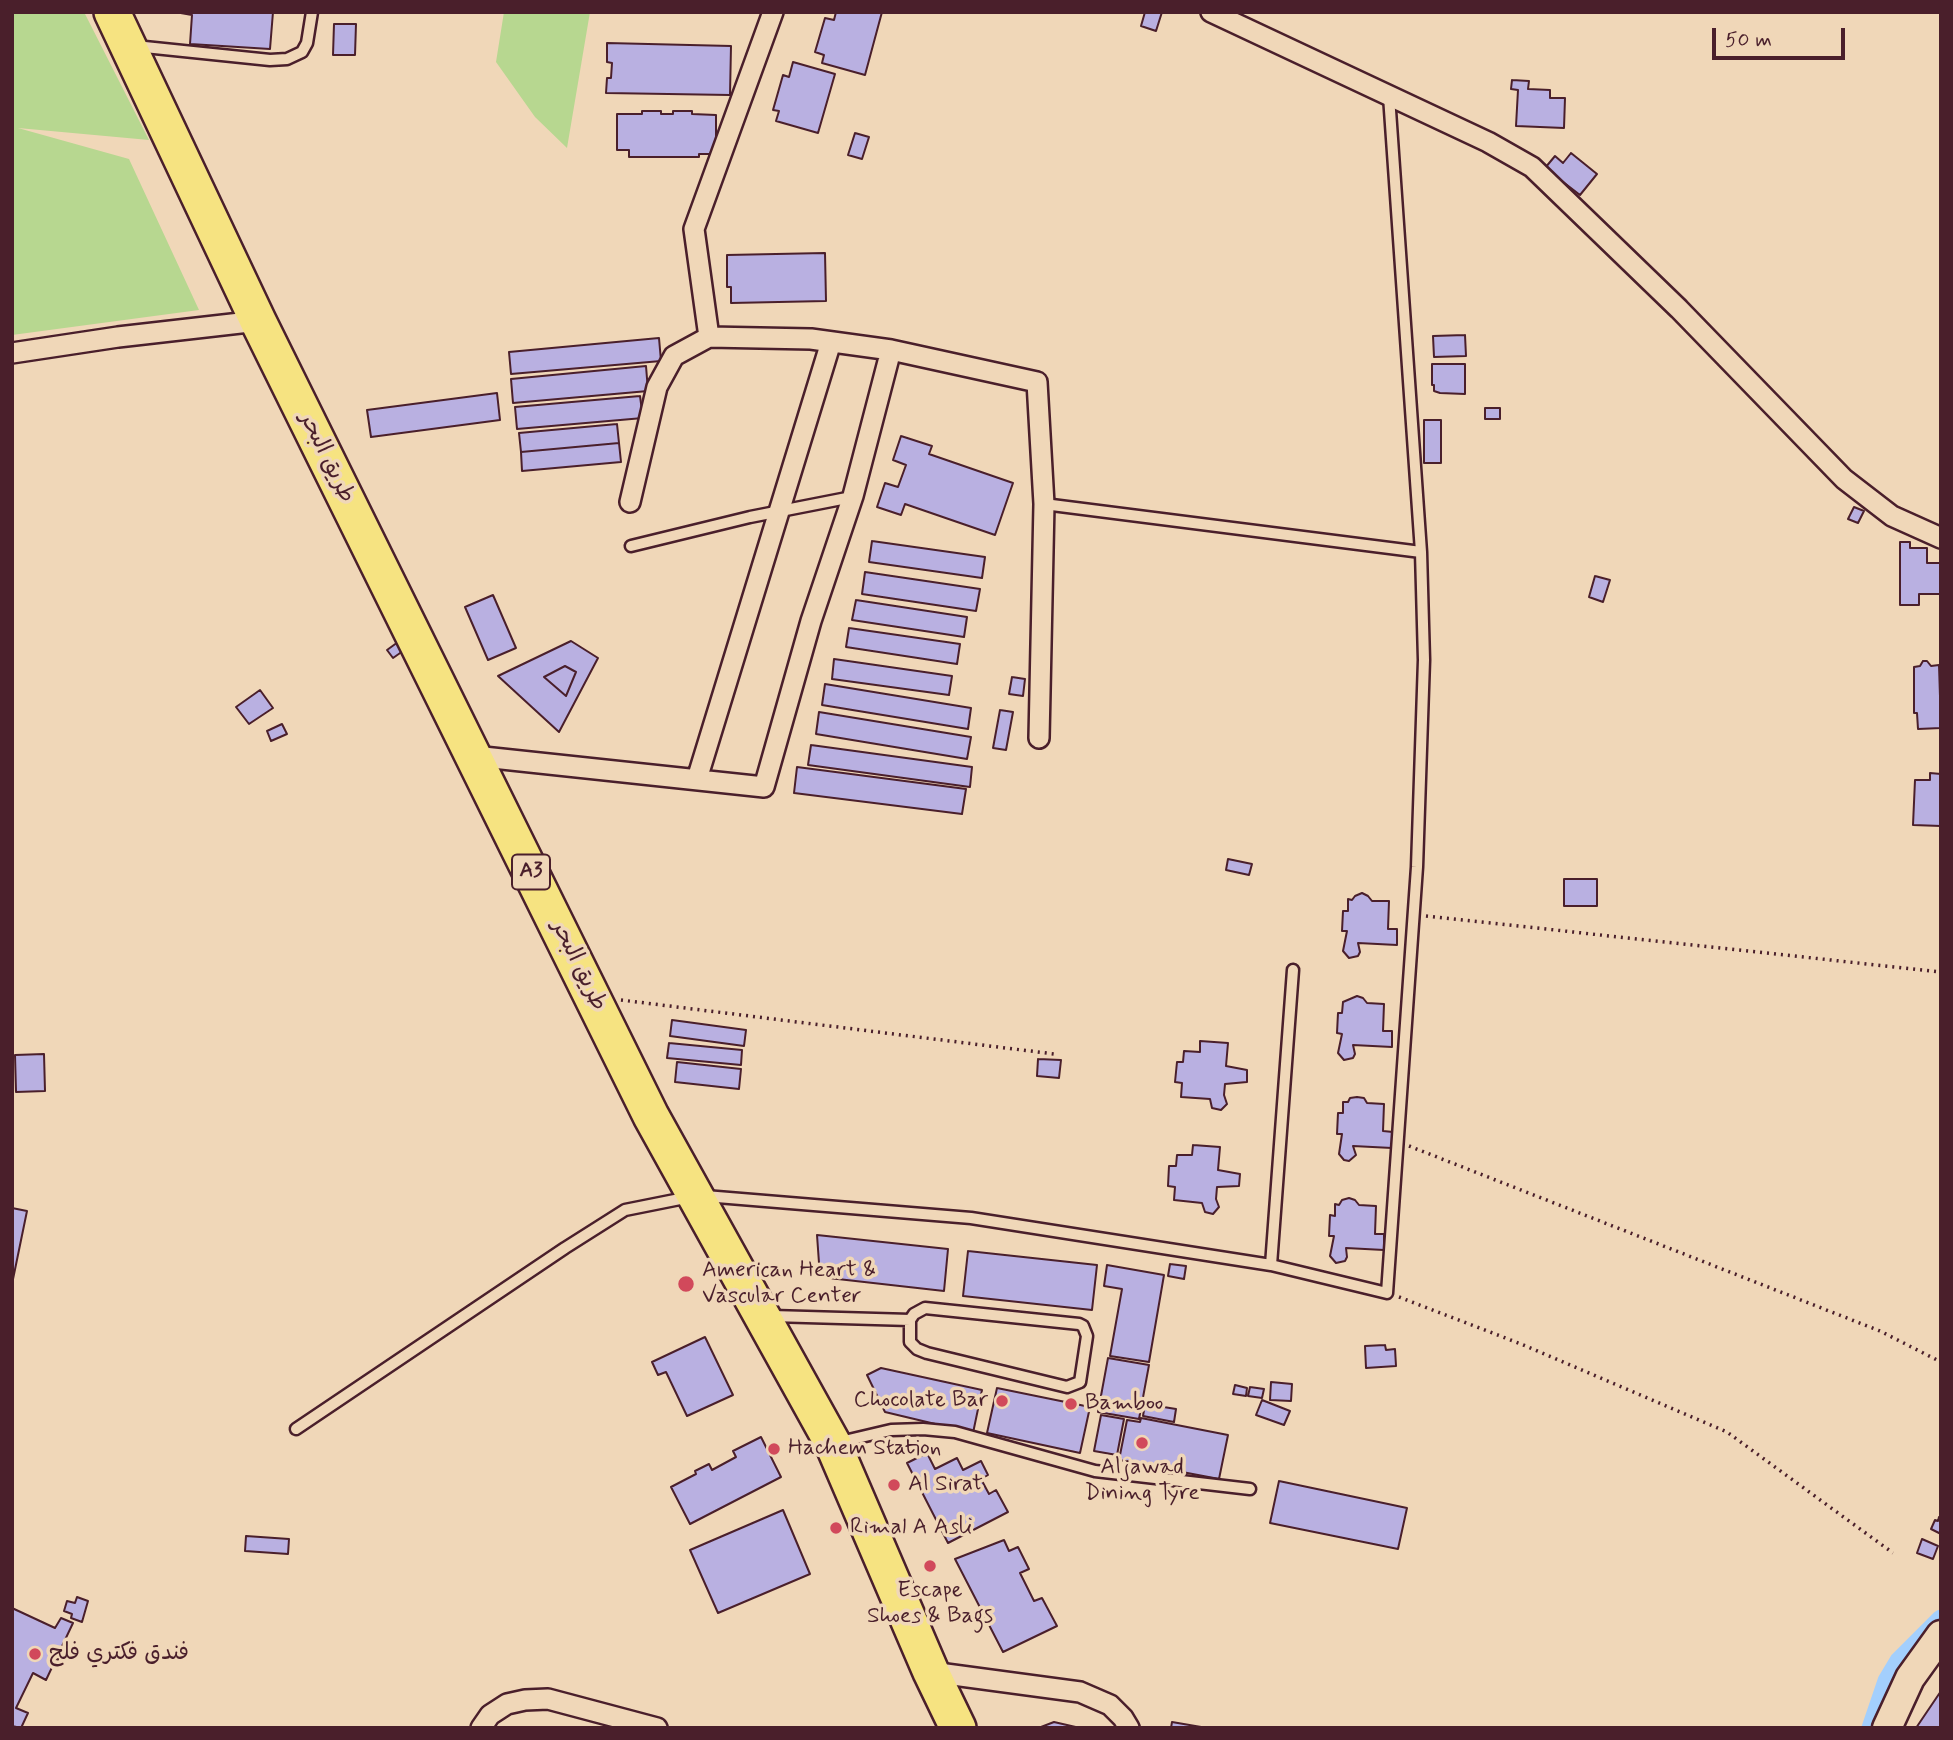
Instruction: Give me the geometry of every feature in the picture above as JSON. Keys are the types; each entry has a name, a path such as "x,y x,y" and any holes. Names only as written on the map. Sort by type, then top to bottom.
{"highway":[{"name":"طريق البحر","path":"112,12 258,321 651,1116 833,1444 958,1728"}],"street":[{"path":"709,337 694,229 773,12"},
{"path":"1211,12 1488,142 1532,167 1679,309 1844,479 1892,516 1941,538"},
{"path":"12,353 118,337 258,321"},
{"path":"630,502 657,387 674,356 709,337 811,339 891,350 1037,382 1044,504 1039,738"},
{"path":"697,779 831,342"},
{"path":"474,755 764,787 811,621 853,496 891,350"},
{"path":"1887,1728 1910,1678 1941,1634"},
{"path":"932,1672 1080,1692 1110,1705 1124,1718 1129,1728"},
{"path":"481,1728 489,1715 507,1704 548,1699 657,1728"}],"lane":[{"path":"128,46 270,60 287,59 302,52 307,43 312,12"},
{"path":"296,1429 625,1210 695,1196 971,1218 1271,1265 1387,1293 1414,914 1424,660 1421,552 1389,95"},
{"path":"631,546 853,496"},
{"path":"1044,504 1421,552"},
{"path":"1271,1265 1293,970"},
{"path":"925,1308 1079,1324 1083,1326 1087,1336 1080,1382 1068,1387 927,1353 910,1342 910,1320 914,1314 925,1308"},
{"path":"761,1317 822,1316 910,1320"},
{"path":"833,1444 891,1430 955,1432 1095,1471 1250,1489"}],"path":[{"path":"1414,914 1941,972"},
{"path":"592,995 632,1003 1054,1055"},
{"path":"1398,1141 1881,1331 1941,1362"},
{"path":"1387,1293 1521,1344 1727,1432 1893,1553"}],"green space":[{"path":"12,12 84,12 149,140 18,128 129,159 199,310 12,335"},
{"path":"504,12 590,12 567,148 535,117 496,62"}],"building":[{"path":"175,12 273,12 270,49 190,44 192,15"},
{"path":"836,12 882,12 865,75 822,63 824,55 815,52 825,18 834,20"},
{"path":"1145,12 1162,12 1156,31 1141,26"},
{"path":"334,24 356,24 355,55 333,55"},
{"path":"607,43 731,46 730,95 606,93 612,63 607,62"},
{"path":"793,62 835,74 818,133 776,121 779,111 773,110 783,75 789,77"},
{"path":"1512,80 1529,81 1528,89 1550,90 1550,98 1565,98 1564,128 1516,126 1518,90 1511,89"},
{"path":"642,111 673,114 673,111 692,111 692,114 716,115 716,154 699,154 699,157 629,157 629,150 617,150 617,114 642,114"},
{"path":"855,133 869,137 862,159 848,155"},
{"path":"1571,153 1597,174 1580,195 1545,168 1555,156 1563,163"},
{"path":"825,253 826,301 731,303 731,287 727,287 727,255"},
{"path":"1465,335 1466,356 1434,357 1433,336"},
{"path":"659,338 661,361 511,374 509,352"},
{"path":"1432,364 1465,364 1465,394 1434,391"},
{"path":"646,366 648,391 513,403 511,379"},
{"path":"497,393 500,420 371,437 367,410"},
{"path":"640,396 643,418 517,429 515,407"},
{"path":"1485,408 1500,408 1500,419 1485,419"},
{"path":"1424,420 1441,420 1441,463 1424,463"},
{"path":"617,424 619,443 521,452 519,433"},
{"path":"901,436 932,446 929,454 1013,483 995,535 905,504 901,515 877,507 885,483 898,487 906,465 893,460"},
{"path":"619,443 621,462 522,471 521,452"},
{"path":"1854,507 1864,511 1858,523 1848,519"},
{"path":"872,541 985,557 982,578 869,562"},
{"path":"1900,542 1910,542 1910,548 1927,548 1927,563 1941,563 1941,594 1919,594 1919,605 1900,605"},
{"path":"865,572 980,589 976,611 862,594"},
{"path":"1595,576 1610,580 1603,602 1589,597"},
{"path":"493,595 516,648 488,660 465,607"},
{"path":"856,600 967,617 964,637 852,620"},
{"path":"849,628 960,644 957,664 846,647"},
{"path":"571,641 598,658 559,732 498,676","holes":["565,666 576,672 566,696 544,677"]},
{"path":"398,642 403,651 393,658 387,650"},
{"path":"834,659 952,676 949,695 832,679"},
{"path":"1923,661 1927,661 1931,666 1939,665 1941,728 1918,729 1917,713 1914,713 1914,667 1920,666"},
{"path":"565,666 576,672 566,696 544,677"},
{"path":"1012,677 1025,679 1023,696 1009,694"},
{"path":"825,684 971,708 968,729 822,705"},
{"path":"260,690 273,708 249,724 236,707"},
{"path":"1000,710 1013,712 1006,750 993,748"},
{"path":"819,712 971,737 967,759 816,734"},
{"path":"282,724 287,734 271,741 267,731"},
{"path":"811,745 972,767 970,787 808,765"},
{"path":"797,767 966,789 962,814 794,793"},
{"path":"1930,773 1941,774 1941,826 1913,825 1915,780 1930,780"},
{"path":"1228,859 1252,864 1249,875 1226,870"},
{"path":"1564,879 1597,879 1597,906 1564,906"},
{"path":"1362,893 1372,901 1389,901 1388,929 1397,929 1397,945 1358,943 1358,956 1349,958 1343,951 1347,931 1342,931 1343,911 1348,911 1348,899 1352,900"},
{"path":"1357,996 1367,1003 1384,1004 1383,1031 1392,1031 1392,1047 1353,1045 1353,1058 1344,1060 1338,1053 1342,1034 1337,1033 1338,1013 1342,1013 1343,1002"},
{"path":"672,1020 746,1030 744,1046 670,1036"},
{"path":"1200,1041 1228,1043 1226,1066 1247,1070 1247,1082 1225,1084 1227,1104 1221,1110 1212,1108 1210,1099 1181,1097 1182,1083 1175,1082 1177,1062 1183,1062 1184,1051 1200,1052"},
{"path":"669,1043 742,1050 741,1065 667,1058"},
{"path":"44,1054 45,1091 16,1092 15,1055"},
{"path":"1038,1059 1061,1060 1059,1078 1037,1076"},
{"path":"677,1062 741,1069 739,1089 675,1082"},
{"path":"1357,1097 1364,1098 1367,1103 1384,1104 1383,1131 1393,1132 1392,1148 1353,1146 1356,1155 1349,1161 1339,1154 1342,1134 1337,1134 1338,1113 1343,1113 1343,1102"},
{"path":"1193,1145 1220,1147 1218,1170 1240,1174 1239,1186 1217,1187 1216,1199 1219,1207 1213,1214 1205,1212 1202,1203 1174,1200 1175,1187 1168,1186 1169,1166 1176,1166 1177,1155 1192,1155"},
{"path":"1349,1198 1359,1205 1376,1206 1375,1234 1384,1234 1384,1250 1346,1248 1345,1261 1336,1263 1330,1256 1334,1236 1329,1236 1330,1215 1335,1216 1335,1204 1339,1205 1342,1200"},
{"path":"12,1208 27,1211 12,1284"},
{"path":"817,1235 948,1249 944,1291 820,1277"},
{"path":"968,1251 1097,1265 1092,1310 963,1296"},
{"path":"1170,1264 1186,1266 1184,1279 1168,1276"},
{"path":"1107,1265 1164,1275 1149,1362 1110,1356 1122,1289 1104,1286"},
{"path":"705,1337 733,1395 687,1416 666,1372 658,1375 652,1362"},
{"path":"1385,1345 1386,1350 1395,1349 1396,1366 1366,1368 1365,1346"},
{"path":"1108,1358 1149,1365 1139,1419 1098,1412"},
{"path":"881,1368 982,1390 973,1433 885,1412 867,1375"},
{"path":"1271,1382 1292,1384 1291,1401 1270,1400"},
{"path":"1235,1385 1247,1388 1246,1396 1233,1394"},
{"path":"1250,1387 1264,1389 1262,1398 1248,1396"},
{"path":"997,1388 1090,1407 1080,1453 987,1433"},
{"path":"1262,1400 1290,1411 1284,1425 1256,1415"},
{"path":"1145,1404 1176,1409 1174,1422 1143,1416"},
{"path":"1101,1415 1124,1419 1117,1455 1094,1451"},
{"path":"1141,1418 1228,1435 1219,1479 1119,1460 1127,1420 1140,1422"},
{"path":"761,1437 781,1477 690,1524 671,1487 709,1464 712,1470 736,1457 733,1451"},
{"path":"927,1453 935,1469 957,1458 963,1470 981,1461 988,1475 981,1479 989,1494 996,1490 1008,1512 948,1543 907,1463"},
{"path":"1279,1481 1407,1508 1398,1549 1270,1523"},
{"path":"783,1510 810,1574 718,1613 690,1550"},
{"path":"1939,1517 1941,1518 1941,1534 1931,1529"},
{"path":"246,1536 289,1539 288,1554 245,1551"},
{"path":"1922,1539 1938,1546 1933,1559 1917,1553"},
{"path":"1004,1540 1009,1551 1018,1547 1029,1569 1020,1573 1034,1601 1042,1598 1057,1626 1003,1652 955,1559"},
{"path":"77,1597 88,1601 82,1622 71,1618 72,1614 64,1611 67,1601 75,1603"},
{"name":"فندق فكتري فلج","path":"12,1608 55,1628 61,1618 73,1623 46,1680 33,1673 16,1708 28,1713 21,1728 12,1726"},
{"path":"1941,1691 1941,1728 1916,1728"},
{"path":"1054,1722 1080,1728 1041,1727"},
{"path":"1172,1722 1207,1728 1171,1728"}],"waterway":[{"path":"1871,1728 1887,1681 1899,1661 1941,1619"}],"place":[{"name":"American Heart & Vascular Center","path":"686,1284"},
{"name":"Chocolate Bar","path":"1002,1401"},
{"name":"Bamboo","path":"1071,1404"},
{"name":"Aljawad Dining Tyre","path":"1142,1443"},
{"name":"Hachem Station","path":"774,1449"},
{"name":"Al Sirat","path":"894,1485"},
{"name":"Rimal A Asli","path":"836,1528"},
{"name":"Escape Shoes & Bags","path":"930,1566"},
{"name":"فندق فكتري فلج","path":"35,1654"}]}
